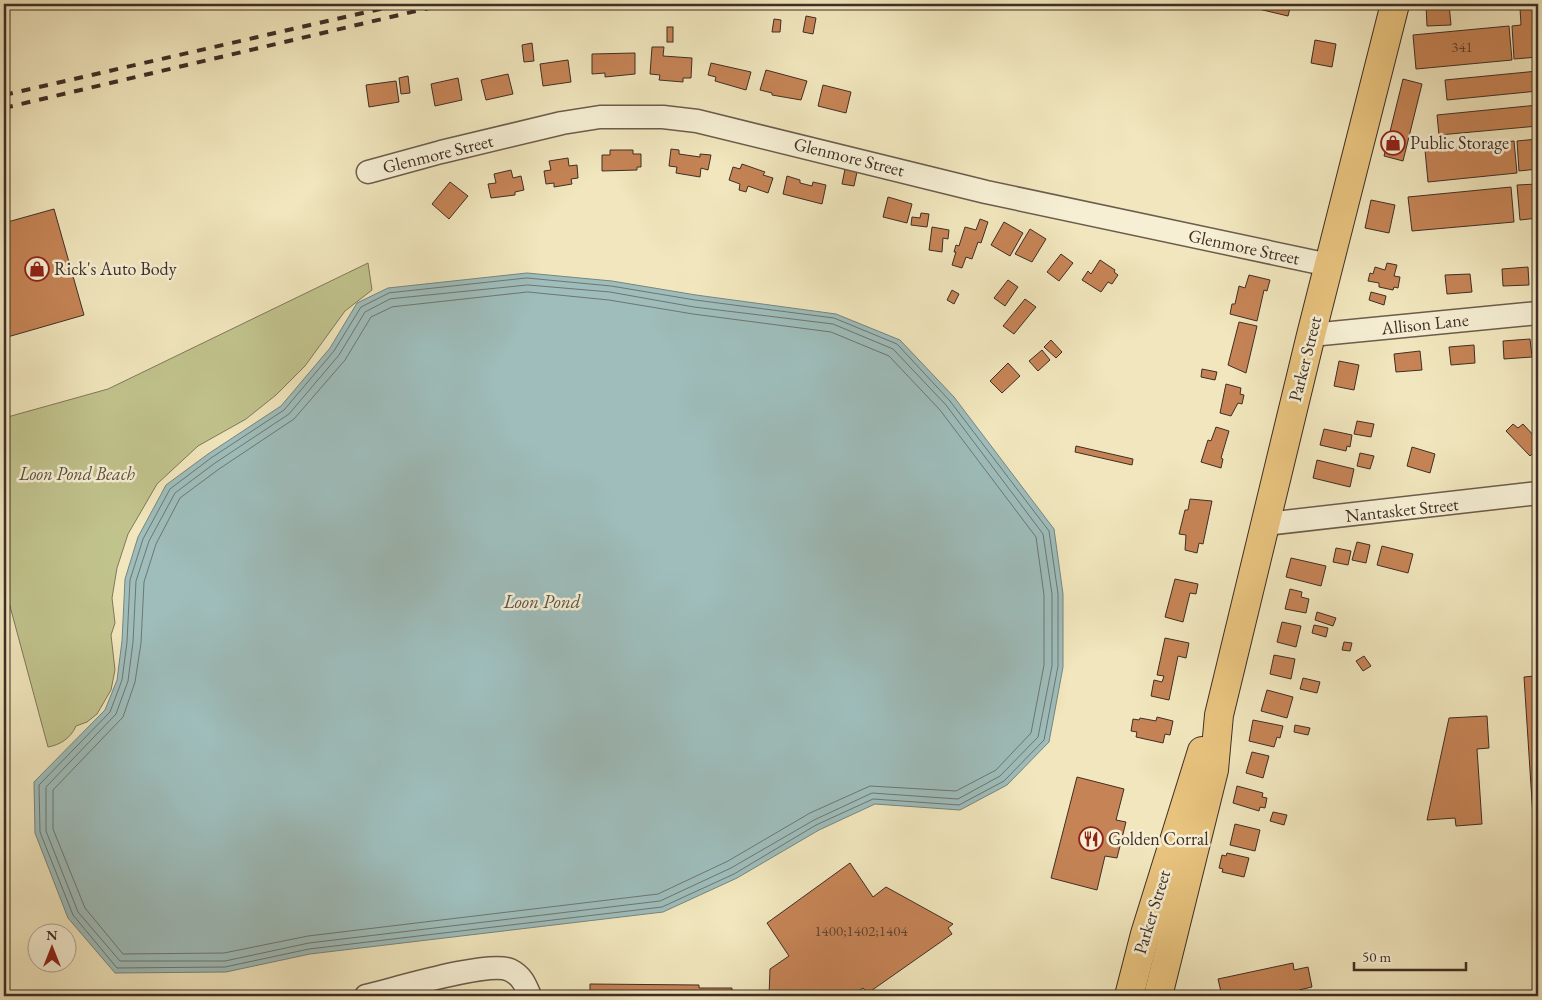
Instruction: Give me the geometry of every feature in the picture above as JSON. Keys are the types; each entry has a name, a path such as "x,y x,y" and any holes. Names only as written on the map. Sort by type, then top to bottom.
{"main road":[{"name":"Parker Street","path":"1158,996 1214,770 1220,715 1311,335 1395,4"},
{"name":"Parker Street","path":"1129,996 1145,934 1196,766 1220,715"}],"street":[{"name":"Glenmore Street","path":"368,172 562,123 600,117 663,117 696,120 986,192 1329,265"},
{"name":"Allison Lane","path":"1311,335 1538,312"},
{"name":"Nantasket Street","path":"1266,524 1538,493"},
{"path":"366,996 483,968 508,969 522,978 530,996"}],"green space":[{"name":"Loon Pond Beach","path":"368,263 372,290 345,311 305,366 276,395 246,419 198,446 157,484 128,534 117,568 112,598 115,623 111,635 115,670 111,690 97,714 87,722 76,726 65,740 57,745 48,747 4,584 4,418 108,389"}],"water":[{"name":"Loon Pond","path":"527,273 612,281 696,295 836,314 900,340 954,397 1054,529 1063,594 1063,667 1049,742 1007,785 960,810 875,804 819,830 737,878 663,912 310,954 226,972 115,973 78,930 78,922 71,922 68,918 35,833 34,782 105,710 117,680 122,641 125,579 138,537 166,485 208,454 281,406 330,348 357,303 388,288"}],"building":[{"path":"1247,4 1291,4 1288,16 1246,6"},
{"path":"1449,4 1451,25 1427,26 1426,5"},
{"path":"1536,7 1538,57 1514,59 1512,26 1521,25 1520,8"},
{"path":"806,16 816,18 813,34 803,32"},
{"path":"774,19 781,20 780,32 772,32"},
{"path":"1509,26 1512,60 1416,69 1413,35"},
{"path":"667,27 673,27 673,42 667,42"},
{"path":"1315,40 1336,44 1332,67 1311,63"},
{"path":"532,43 534,61 524,62 522,45"},
{"path":"652,47 664,47 663,56 692,58 691,78 683,78 683,82 659,80 660,75 650,74"},
{"path":"635,53 635,74 605,77 605,73 592,74 592,54"},
{"path":"568,60 571,82 543,86 540,64"},
{"path":"711,63 751,72 746,90 715,81 716,77 708,75"},
{"path":"766,70 807,81 801,100 772,95 772,93 760,90"},
{"path":"1538,71 1538,91 1447,100 1445,80"},
{"path":"508,74 513,94 486,100 481,80"},
{"path":"408,76 410,93 401,94 399,78"},
{"path":"458,78 462,100 435,106 431,84"},
{"path":"1403,79 1422,84 1403,161 1384,156"},
{"path":"396,81 399,102 369,107 366,85"},
{"path":"823,85 851,92 846,113 818,106"},
{"path":"1538,105 1538,126 1439,135 1437,115"},
{"path":"1538,139 1538,169 1519,171 1517,141"},
{"path":"1514,141 1517,173 1428,182 1425,150"},
{"path":"671,149 679,150 679,154 700,157 700,154 711,155 708,170 701,168 700,177 676,173 677,167 669,166"},
{"path":"610,150 633,150 633,154 641,154 641,167 637,167 637,170 602,171 602,155 610,155"},
{"path":"568,158 569,166 577,165 578,178 571,179 572,184 554,187 554,183 546,184 544,171 551,170 549,161"},
{"path":"742,164 765,172 763,175 773,178 768,193 748,186 746,192 739,190 740,184 729,180 733,167 740,169"},
{"path":"845,169 857,172 854,186 842,184"},
{"path":"511,170 513,178 521,176 524,190 515,192 515,195 491,198 488,184 496,183 494,174"},
{"path":"787,176 800,180 800,183 812,186 813,182 826,185 822,204 783,194"},
{"path":"450,182 468,196 449,219 432,204"},
{"path":"1538,184 1538,218 1520,220 1517,185"},
{"path":"1511,187 1514,222 1412,231 1408,197"},
{"path":"888,197 912,204 907,223 883,217"},
{"path":"1371,200 1395,205 1389,233 1365,228"},
{"name":"Rick's Auto Body","path":"54,209 84,315 4,338 4,223"},
{"path":"921,213 929,214 927,227 911,225 912,217 920,218"},
{"path":"980,219 988,222 981,243 978,242 972,259 966,257 962,268 952,265 956,245 959,246 965,227 976,230"},
{"path":"1004,222 1023,233 1010,256 991,245"},
{"path":"932,227 949,230 948,239 943,238 942,252 929,250"},
{"path":"1030,229 1046,239 1032,262 1015,254"},
{"path":"1061,254 1073,263 1059,281 1047,272"},
{"path":"1100,260 1115,270 1114,272 1118,275 1112,284 1108,282 1101,292 1082,280 1088,271 1091,274"},
{"path":"1387,263 1397,265 1394,276 1400,277 1398,288 1394,287 1393,290 1379,287 1379,283 1368,281 1370,273 1373,274 1375,267 1385,270"},
{"path":"1528,267 1529,285 1503,286 1502,269"},
{"path":"1470,274 1472,292 1447,294 1445,275"},
{"path":"1249,275 1270,280 1267,291 1264,290 1257,321 1230,314 1232,304 1235,304 1239,286 1245,288"},
{"path":"1008,280 1018,287 1005,306 994,298"},
{"path":"952,290 959,294 954,304 947,300"},
{"path":"1371,292 1386,296 1384,305 1369,300"},
{"path":"1025,299 1036,307 1014,334 1003,326"},
{"path":"1239,322 1257,326 1246,373 1228,365"},
{"path":"1530,339 1532,357 1504,359 1503,341"},
{"path":"1051,340 1062,352 1056,358 1044,347"},
{"path":"1474,345 1475,363 1451,365 1449,347"},
{"path":"1042,350 1050,360 1038,371 1029,361"},
{"path":"1420,351 1422,370 1396,372 1394,354"},
{"path":"1339,361 1359,365 1354,390 1334,386"},
{"path":"1008,363 1020,376 1002,393 990,381"},
{"path":"1202,369 1217,372 1215,380 1201,377"},
{"path":"1226,384 1241,388 1240,394 1244,395 1242,404 1238,403 1231,416 1220,413"},
{"path":"1357,421 1374,424 1371,437 1354,434"},
{"path":"1513,424 1518,428 1523,424 1535,437 1538,433 1538,448 1530,456 1506,431"},
{"path":"1216,427 1229,431 1221,458 1223,459 1221,468 1201,462 1208,440 1211,441"},
{"path":"1324,429 1352,435 1350,447 1347,446 1346,451 1320,445"},
{"path":"1076,446 1133,459 1132,465 1075,452"},
{"path":"1412,447 1435,454 1430,473 1407,466"},
{"path":"1360,453 1374,456 1370,469 1357,466"},
{"path":"1317,460 1354,469 1350,487 1313,478"},
{"path":"1190,499 1212,501 1203,544 1199,543 1197,553 1185,550 1186,535 1179,534"},
{"path":"1357,542 1370,545 1366,563 1352,560"},
{"path":"1382,546 1413,554 1408,573 1377,565"},
{"path":"1336,548 1351,551 1348,565 1333,562"},
{"path":"1291,558 1326,566 1321,586 1286,577"},
{"path":"1175,579 1198,584 1196,594 1190,593 1183,622 1165,617"},
{"path":"1290,589 1302,592 1301,597 1309,599 1306,613 1285,609"},
{"path":"1317,612 1336,618 1333,626 1315,620"},
{"path":"1282,622 1301,626 1296,647 1277,642"},
{"path":"1314,625 1328,628 1326,637 1312,633"},
{"path":"1165,638 1189,643 1186,658 1178,656 1169,700 1151,696 1154,680 1162,682 1164,676 1157,675"},
{"path":"1344,642 1352,643 1350,651 1342,650"},
{"path":"1274,655 1295,659 1291,679 1270,674"},
{"path":"1364,656 1371,666 1363,671 1356,661"},
{"path":"1534,663 1538,663 1538,817 1533,817 1524,677 1535,676"},
{"path":"1303,678 1320,682 1317,693 1300,689"},
{"path":"1267,690 1293,697 1287,718 1261,711"},
{"path":"1487,716 1489,748 1477,749 1482,824 1456,826 1455,818 1427,820 1449,718"},
{"path":"1157,717 1173,721 1170,735 1165,734 1163,743 1136,737 1137,732 1131,731 1133,719 1139,720 1140,718 1156,721"},
{"path":"1253,720 1283,726 1280,738 1277,737 1274,747 1249,741"},
{"path":"1295,725 1310,728 1308,735 1294,732"},
{"path":"1252,752 1269,756 1263,778 1246,773"},
{"name":"Golden Corral","path":"1077,777 1124,789 1116,820 1126,822 1117,858 1105,856 1097,890 1051,878"},
{"path":"1237,786 1263,793 1262,797 1267,798 1265,808 1260,807 1259,811 1233,803"},
{"path":"1273,812 1287,815 1284,825 1270,821"},
{"path":"1235,824 1260,830 1255,851 1230,845"},
{"path":"1227,853 1249,858 1244,877 1222,872 1223,869 1219,868 1222,855 1226,856"},
{"path":"850,863 873,897 886,887 953,924 948,928 952,934 868,993 863,988 851,996 769,996 770,969 789,956 767,923"},
{"path":"1293,963 1294,970 1308,967 1312,987 1299,990 1300,996 1222,996 1218,979"},
{"path":"590,984 699,985 699,988 732,988 732,996 590,996"}],"railway":[{"path":"4,95 402,4"},
{"path":"4,108 446,4"}],"place":[{"name":"Public Storage","path":"1393,143"},
{"name":"Rick's Auto Body","path":"37,269"},
{"name":"Golden Corral","path":"1091,839"}]}
